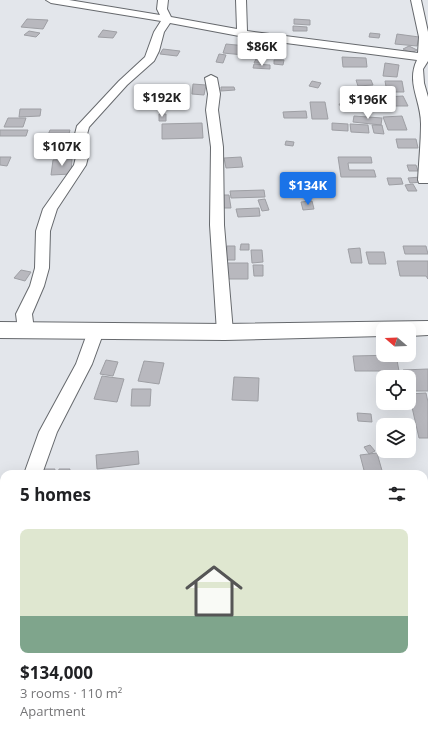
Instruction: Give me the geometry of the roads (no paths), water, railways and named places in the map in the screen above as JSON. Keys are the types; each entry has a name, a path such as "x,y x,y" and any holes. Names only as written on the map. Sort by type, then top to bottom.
{"main road":[{"path":"0,330 225,332 428,328"}],"street":[{"path":"51,0 166,19 242,34 426,58"},
{"path":"163,0 162,9 166,19"},
{"path":"241,0 242,34"},
{"path":"416,0 424,37 426,58 418,69 418,82 426,110 427,124 424,180"},
{"path":"26,330 24,314 37,286 42,268 43,231 50,209 60,192 80,166 82,157 80,138 83,126 123,83 150,58 154,51 158,32 166,19"},
{"path":"211,78 214,94 212,110 217,147 217,226 225,332"},
{"path":"34,470 48,432 84,364 96,331"}]}
